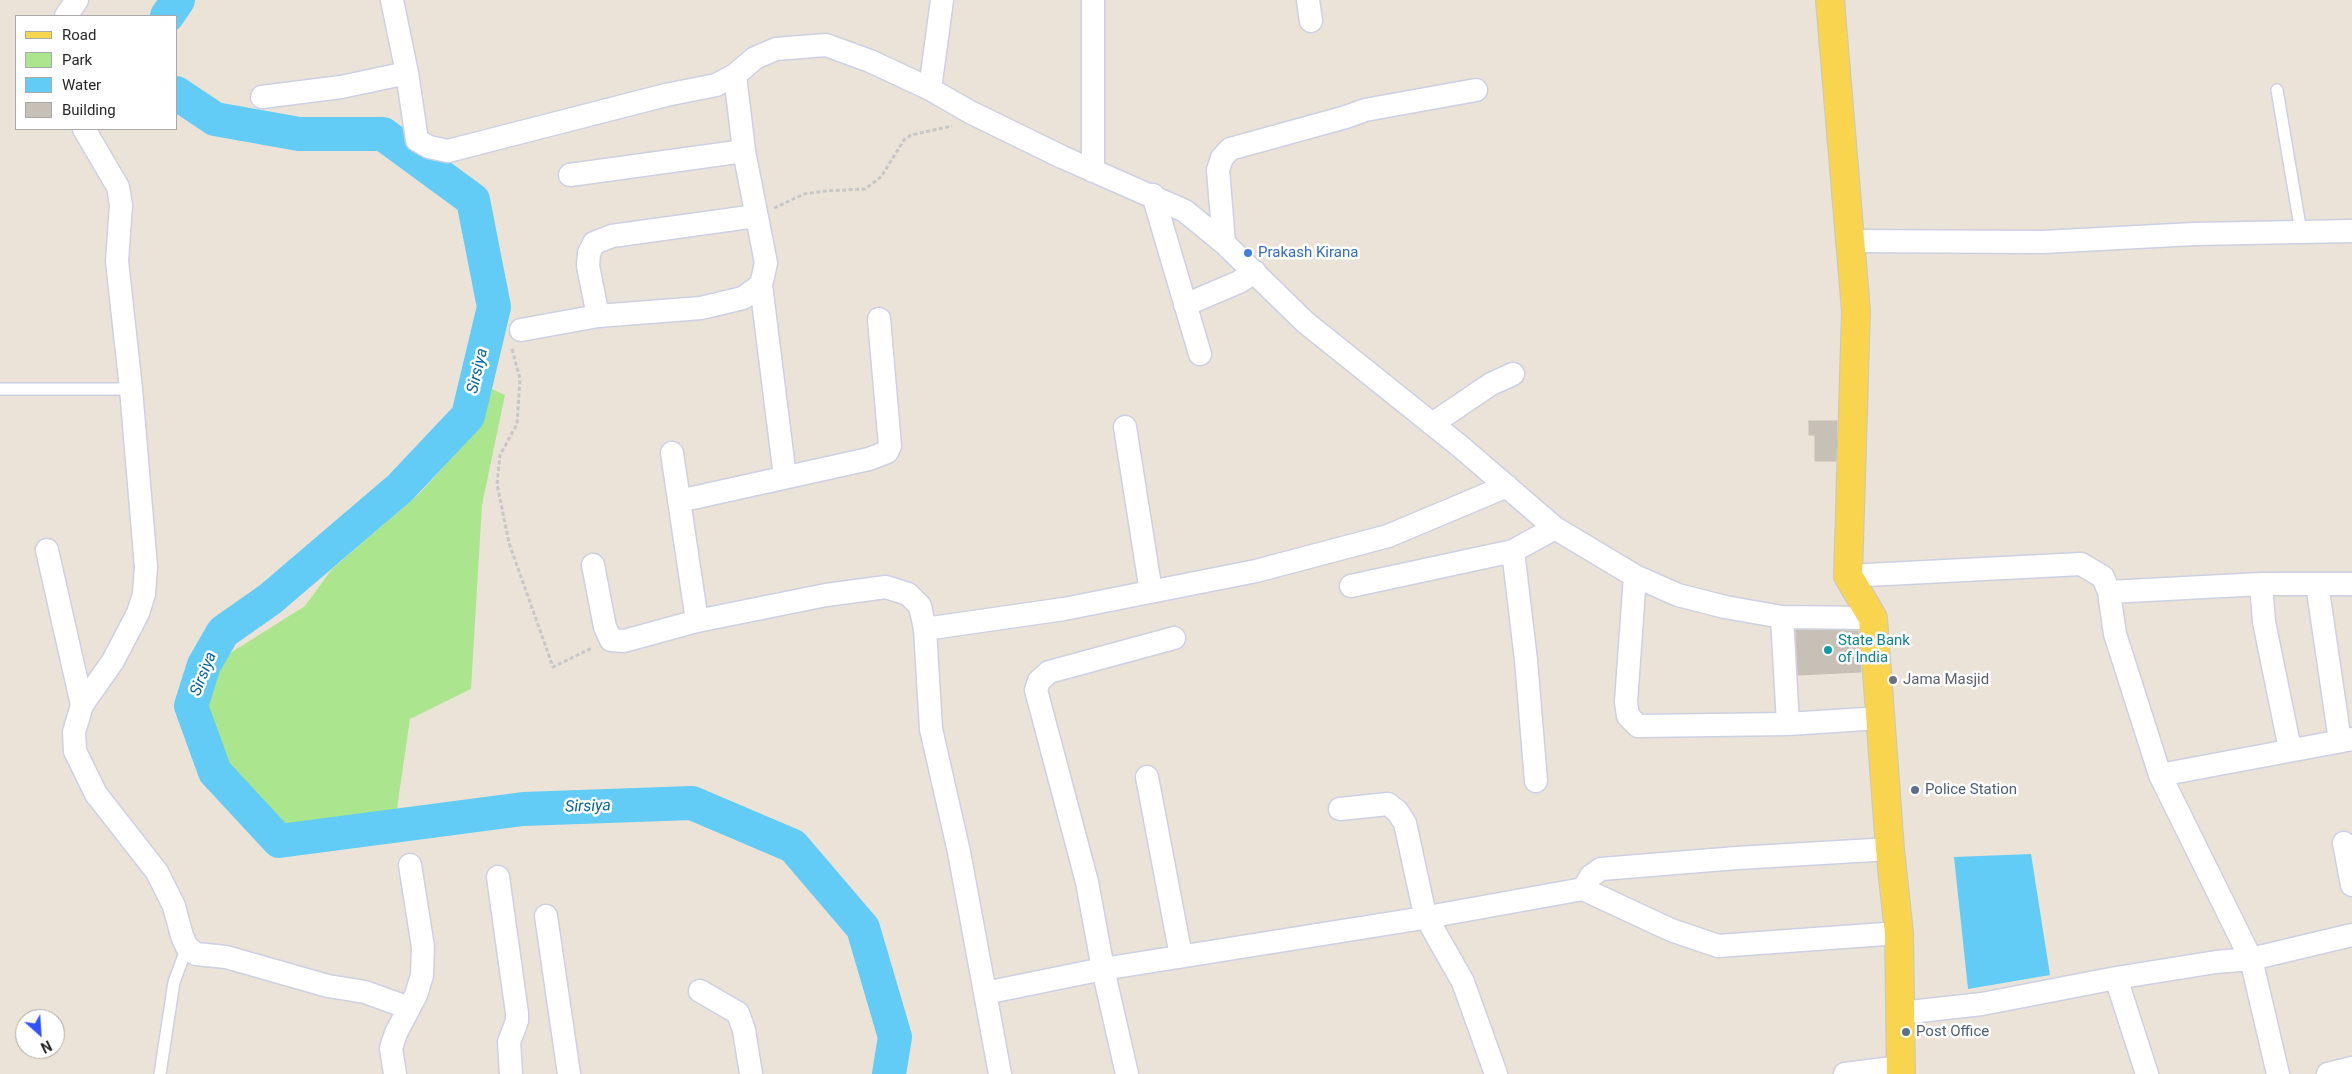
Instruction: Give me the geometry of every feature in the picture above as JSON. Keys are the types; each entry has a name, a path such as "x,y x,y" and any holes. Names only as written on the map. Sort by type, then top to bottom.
{"main road":[{"path":"1830,0 1856,311 1848,576 1874,618 1890,849 1899,933 1901,1071"}],"street":[{"path":"67,15 77,0"},
{"path":"392,0 407,73 417,140 429,147 448,151 666,94 716,85 735,75 755,58 776,49 826,45 870,61 930,89 970,112 1093,171 1153,195 1185,211 1224,243 1305,322 1507,486 1554,528 1635,576 1678,595 1724,607 1782,617 1874,618"},
{"path":"930,89 942,0"},
{"path":"1093,0 1093,171"},
{"path":"262,97 341,88 407,73"},
{"path":"735,75 744,151 766,263 761,285 785,477"},
{"path":"1224,243 1218,170 1222,158 1230,150 1365,110 1476,90"},
{"path":"85,130 118,187 122,205 117,262 131,389 146,566 144,594 138,613 113,661 82,705 74,732 76,751 84,773 96,794 157,872 174,906 187,947 196,954 226,957 320,984 365,992 409,1008"},
{"path":"570,175 744,151"},
{"path":"1153,195 1184,306 1200,354"},
{"path":"598,316 588,266 589,253 594,243 612,236 756,216"},
{"path":"1850,241 2043,242 2194,234 2352,231"},
{"path":"1184,306 1239,282 1255,272"},
{"path":"521,330 598,316 701,308 742,298 761,285"},
{"path":"679,501 869,459 888,452 890,446 879,319"},
{"path":"1432,424 1491,384 1513,374"},
{"path":"1125,427 1151,592"},
{"path":"672,453 697,621"},
{"path":"925,629 1064,609 1256,571 1388,536 1507,486"},
{"path":"1351,586 1513,551 1554,528"},
{"path":"47,550 82,705"},
{"path":"1513,551 1526,660 1536,781"},
{"path":"1848,576 2081,564 2103,577 2109,592 2115,634 2160,774 2252,959 2278,1074"},
{"path":"593,566 605,627 611,640 624,641 697,621 826,596 886,587 908,594 920,606 925,629 931,729 959,852 1000,1074"},
{"path":"1635,576 1626,702 1628,716 1638,726 1788,724 1880,718"},
{"path":"2109,592 2261,584 2352,584"},
{"path":"2261,584 2264,622 2290,749"},
{"path":"2160,774 2346,740 2317,584"},
{"path":"1782,617 1788,724"},
{"path":"1127,1074 1103,969 1087,882 1036,690 1039,681 1049,672 1174,638"},
{"path":"1148,776 1181,956"},
{"path":"1340,809 1388,804 1398,811 1405,823 1425,916 1462,982 1496,1074"},
{"path":"2344,843 2352,885"},
{"path":"1583,889 1591,876 1601,869 1736,858 1890,849"},
{"path":"395,1074 391,1048 422,974 423,947 410,865"},
{"path":"498,876 517,1013 517,1021 509,1042 512,1074"},
{"path":"985,993 1103,969 1411,920 1583,889 1671,930 1718,946 1899,933"},
{"path":"546,916 568,1074"},
{"path":"1901,1014 1982,1004 2116,978 2216,962 2252,959 2352,935"},
{"path":"2116,978 2147,1074"},
{"path":"700,991 738,1013 744,1030 751,1074"},
{"path":"2328,1074 2352,1068"},
{"path":"1845,1074 1901,1071"}],"lane":[{"path":"2277,90 2301,232"},
{"path":"0,389 131,389"},
{"path":"160,1074 174,982 187,947"}],"path":[{"path":"756,216 804,194 825,190 865,189 881,176 904,140 911,135 952,126 970,112"},
{"path":"521,330 511,345 520,379 517,424 500,456 497,484 509,543 553,667 611,640"}],"green space":[{"path":"488,387 505,395 482,505 471,689 410,719 395,822 356,839 276,842 241,821 208,757 205,698 216,662 305,606 332,569 419,494 456,453"}],"water":[{"path":"2031,854 2050,975 1968,989 1954,857"}],"building":[{"path":"1809,421 1837,421 1836,461 1815,461 1815,435 1809,435"},
{"name":"State Bank of India","path":"1796,630 1858,631 1861,672 1798,675"}],"waterway":[{"name":"Sirsiya","path":"168,15 178,0"},
{"name":"Sirsiya","path":"178,94 215,119 299,134 383,134 473,200 494,307 468,416 400,488 270,599 223,632 204,665 191,706 215,772 279,841 523,809 692,803 793,846 863,928 895,1037 889,1074"}],"place":[{"name":"Prakash Kirana","path":"1248,253"},
{"name":"State Bank of India","path":"1828,650"},
{"name":"Jama Masjid","path":"1893,680"},
{"name":"Police Station","path":"1915,790"},
{"name":"Post Office","path":"1906,1032"}]}
